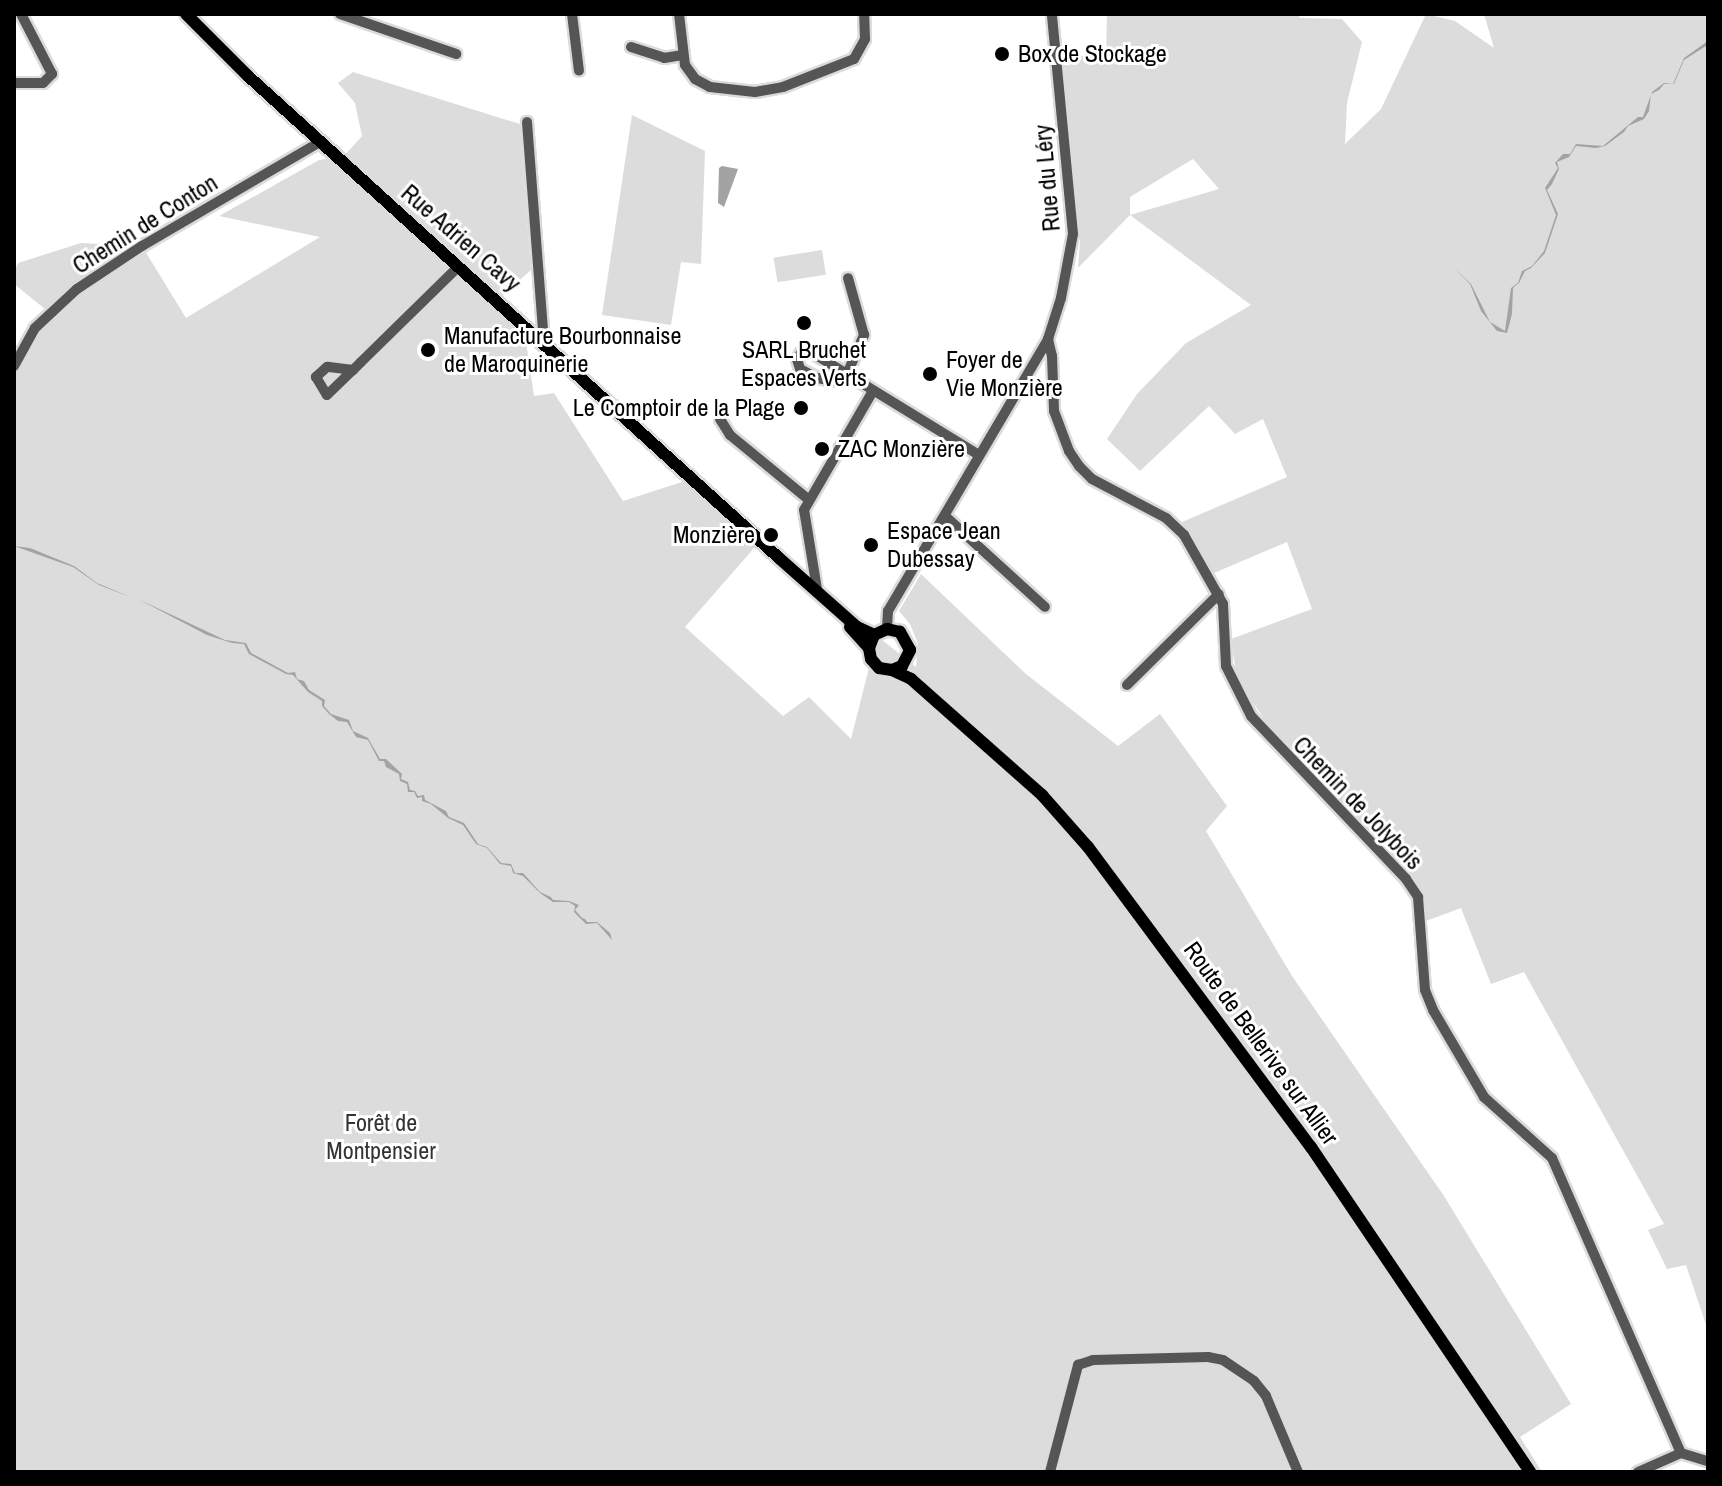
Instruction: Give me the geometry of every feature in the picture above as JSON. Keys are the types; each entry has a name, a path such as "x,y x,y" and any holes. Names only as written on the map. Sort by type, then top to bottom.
{"main road":[{"name":"Rue Adrien Cavy","path":"186,14 320,142 544,341 779,558 869,648"},
{"name":"Rue Adrien Cavy","path":"779,558 801,574 857,627 874,635"},
{"path":"887,629 900,632 909,643 905,663 892,670 874,664 869,648 874,635 887,629"},
{"name":"Route de Bellerive sur Allier","path":"905,663 911,679"},
{"name":"Route de Bellerive sur Allier","path":"892,670 911,679 1042,795 1088,847 1311,1147 1530,1472"}],"street":[{"path":"14,83 43,83 52,74 21,14"},
{"path":"340,14 456,54"},
{"path":"572,14 579,71"},
{"path":"679,14 683,55 689,72 703,85 746,91 770,90 854,59 865,39 864,14"},
{"name":"Rue du Léry","path":"887,629 888,611 1048,339 1068,270 1073,234 1052,14"},
{"path":"631,47 664,58 683,55"},
{"path":"527,122 544,341"},
{"name":"Chemin de Conton","path":"14,366 35,328 77,289 142,246 320,142"},
{"path":"353,370 459,266"},
{"path":"848,278 864,335 847,374 979,455"},
{"name":"Chemin de Jolybois","path":"1048,339 1052,356 1054,411 1069,451 1092,479 1178,528 1219,594 1225,615 1226,666 1251,716 1406,879 1418,897 1425,990 1433,1010 1484,1097 1552,1158 1681,1453"},
{"path":"817,589 804,510 873,391"},
{"path":"720,419 730,435 808,499"},
{"path":"945,516 1045,607"},
{"path":"801,574 812,565"},
{"path":"1127,685 1219,594"},
{"path":"1050,1472 1078,1365 1093,1360 1208,1357 1242,1371 1260,1388 1298,1472"},
{"path":"1638,1472 1681,1453 1708,1461"}],"green space":[{"path":"1107,14 1298,14 1300,18 1342,19 1362,42 1347,103 1345,144 1381,109 1426,14 1455,21 1494,48 1484,14 1708,14 1708,1331 1686,1265 1667,1269 1648,1230 1664,1224 1524,972 1491,984 1461,908 1426,921 1424,896 1410,875 1284,747 1237,680 1231,639 1312,609 1287,542 1214,573 1182,522 1287,477 1263,419 1235,434 1209,406 1140,471 1107,439 1137,394 1186,343 1251,305 1130,215 1078,268 1080,242 1063,55 1106,57","holes":["1193,159 1219,189 1130,215 1130,197"]},
{"name":"Forêt de Montpensier","path":"353,72 520,124 531,270 502,296 522,314 534,396 554,393 623,501 685,481 755,547 685,627 783,716 809,697 851,739 877,636 916,667 918,644 910,624 899,611 921,574 1026,674 1118,746 1160,714 1227,806 1206,831 1292,976 1444,1196 1571,1404 1520,1437 1542,1472 14,1472 14,357 21,339 45,309 14,284 14,271 18,263 81,243 142,246 186,318 320,237 219,216 319,160 344,156 362,136 355,103 338,83"},
{"path":"632,115 705,151 701,264 681,262 671,325 602,315"},
{"path":"822,250 826,275 778,282 774,258"}],"shaded area":[{"path":"1708,41 1706,46 1684,60 1673,84 1684,58"},
{"path":"1651,95 1649,111 1644,119 1628,126 1605,146 1596,148 1576,146 1569,157 1557,162 1559,169 1547,190 1558,214 1545,253 1531,268 1525,271 1519,283 1513,288 1512,314 1507,333 1497,331 1481,311 1470,284 1453,267 1471,284 1490,322 1505,331 1511,288 1518,283 1522,271 1532,266 1544,251 1556,215 1545,188 1558,168 1555,163 1563,154 1570,154 1576,144 1603,146 1638,117 1643,117"},
{"path":"719,168 738,169 724,207 718,203"},
{"path":"14,546 30,548 74,566 97,583 133,598 99,585 73,567"},
{"path":"138,599 225,640 246,643 251,653 288,673 295,672 297,679 304,681 309,690 325,700 324,706 331,714 349,720 353,731 368,738 380,759 386,759 402,774 401,779 408,782 410,790 415,791 418,796 424,795 425,800 446,811 449,817 464,823 478,844 487,847 501,863 511,864 515,873 523,873 540,892 553,900 569,901 579,905 575,910 582,918 587,922 597,922 610,933 612,940 597,923 586,924 574,912 575,906 569,902 553,902 540,893 523,876 513,873 511,866 500,864 487,848 476,844 463,825 448,818 431,804 422,801 422,797 417,798 414,792 408,792 407,784 400,781 399,774 386,767 384,761 379,761 368,740 356,737 347,722 338,721 329,714 322,706 322,701 308,692 293,675 286,674 249,654 244,644 232,643 207,635"}],"place":[{"name":"Box de Stockage","path":"1002,54"},
{"name":"SARL Bruchet Espaces Verts","path":"804,323"},
{"name":"Manufacture Bourbonnaise de Maroquinerie","path":"428,350"},
{"name":"Foyer de Vie Monzière","path":"930,374"},
{"name":"Le Comptoir de la Plage","path":"801,408"},
{"name":"ZAC Monzière","path":"822,449"},
{"name":"Monzière","path":"771,535"},
{"name":"Espace Jean Dubessay","path":"871,545"}]}
